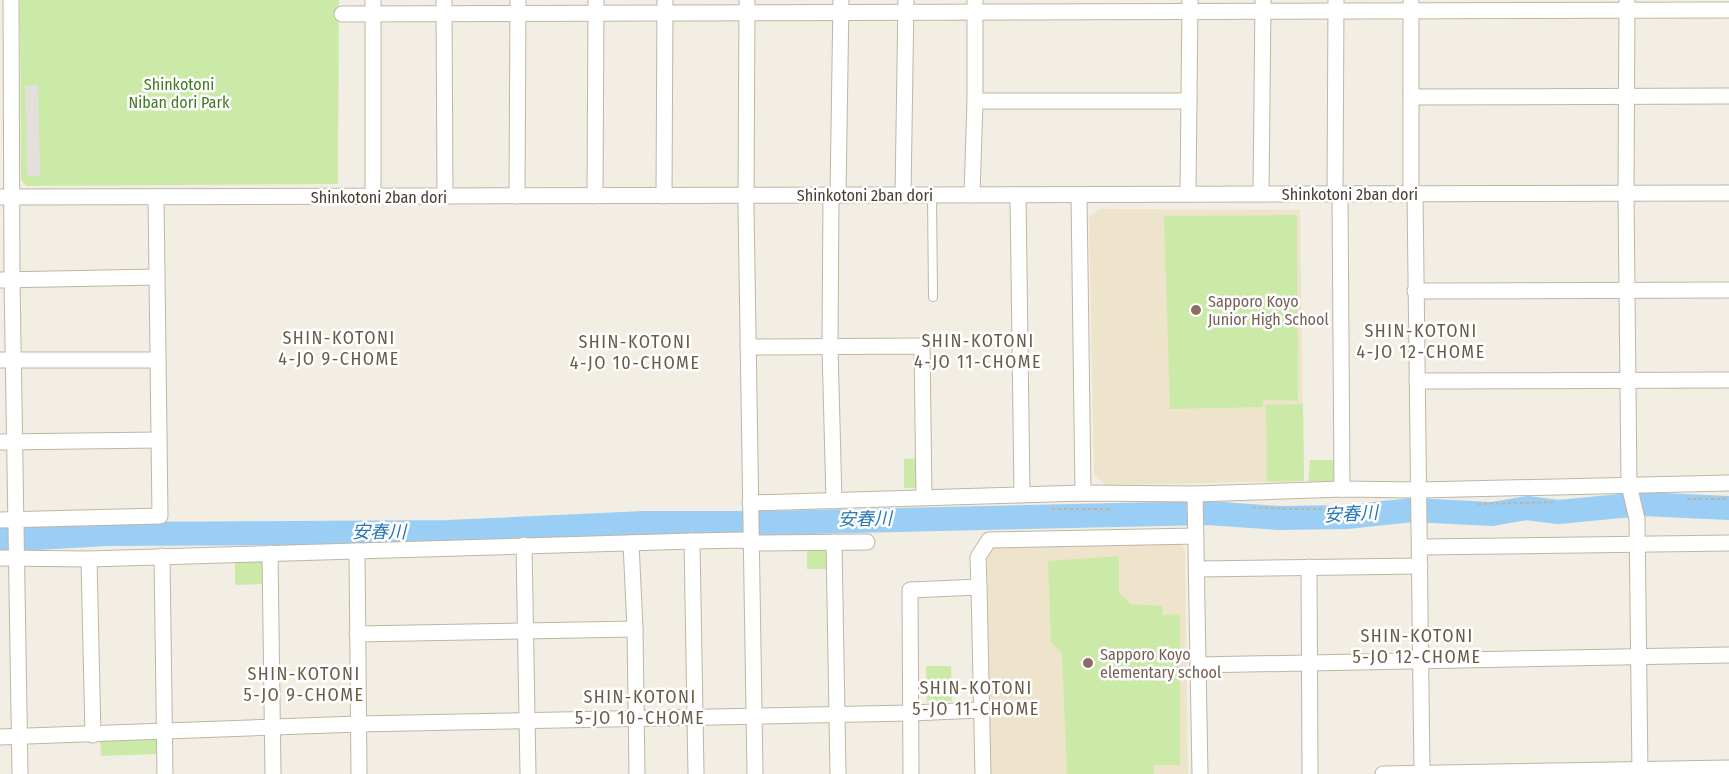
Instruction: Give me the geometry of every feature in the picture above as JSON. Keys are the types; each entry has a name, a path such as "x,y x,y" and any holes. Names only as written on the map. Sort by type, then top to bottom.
{"street":[{"path":"1411,5 1420,496 1422,773"},
{"path":"1627,5 1628,380 1632,498 1637,544 1640,772"},
{"path":"342,14 373,7 596,6 1627,5 1729,10"},
{"path":"595,196 596,6"},
{"path":"664,196 665,6"},
{"path":"834,501 830,347 841,6"},
{"path":"903,195 906,6"},
{"path":"972,195 975,6"},
{"path":"1188,194 1190,6"},
{"path":"1261,194 1263,6"},
{"path":"1336,6 1342,489"},
{"path":"373,7 373,197"},
{"path":"444,7 446,196"},
{"path":"518,7 518,196"},
{"path":"747,7 746,196 755,774"},
{"path":"7,8 7,442 11,522 18,553 20,774"},
{"path":"1411,97 1729,96"},
{"path":"975,101 1189,101"},
{"name":"Shinkotoni 2ban dori","path":"6,197 1729,193"},
{"path":"1018,195 1022,495"},
{"path":"1079,195 1083,493"},
{"path":"11,522 160,516 156,197"},
{"path":"6,280 157,277"},
{"path":"1415,291 1729,290"},
{"path":"748,347 922,346 924,497"},
{"path":"7,360 158,360"},
{"path":"1417,381 1729,380"},
{"path":"7,442 159,440"},
{"path":"983,774 978,557 988,540 1196,514 1342,489 1420,496 1632,498 1729,483"},
{"path":"750,509 834,501 1083,493 1196,514"},
{"path":"1196,514 1200,774"},
{"path":"0,558 18,553 89,559 751,538 867,542"},
{"path":"692,541 696,774"},
{"path":"834,542 838,774"},
{"path":"631,543 637,774"},
{"path":"1420,548 1729,543"},
{"path":"524,545 528,774"},
{"path":"357,551 359,774"},
{"path":"270,553 273,774"},
{"path":"162,556 165,774"},
{"path":"89,559 93,735"},
{"path":"1197,569 1420,566"},
{"path":"1309,567 1310,774"},
{"path":"911,774 910,590 979,587"},
{"path":"357,634 635,629"},
{"path":"1198,665 1729,655"},
{"path":"0,737 358,724 981,710"},
{"path":"1383,774 1640,772 1729,768"}],"lane":[{"path":"932,195 933,297"}],"path":[{"path":"1251,507 1341,509 1383,504"}],"shaded area":[{"path":"38,85 40,176 27,176 25,86"},
{"name":"Sapporo Koyo Junior High School","path":"1100,209 1300,210 1304,481 1105,485 1094,474 1089,216"},
{"name":"Sapporo Koyo elementary school","path":"1178,541 1185,549 1188,774 991,774 987,552 996,545"}],"green space":[{"name":"Shinkotoni Niban dori Park","path":"20,0 339,0 338,184 26,186 21,180"},
{"path":"1297,215 1298,401 1263,400 1263,407 1170,409 1164,216"},
{"path":"1303,404 1304,481 1267,482 1266,405"},
{"path":"919,458 920,488 904,488 904,459"},
{"path":"1310,460 1338,460 1338,484 1308,484"},
{"path":"829,550 830,569 807,569 807,551"},
{"path":"1119,556 1119,593 1131,604 1162,606 1163,615 1180,614 1180,765 1154,765 1154,774 1067,774 1062,653 1051,642 1048,561"},
{"path":"265,560 264,584 235,585 235,562"},
{"path":"926,666 951,666 952,701 927,701"},
{"path":"157,736 157,754 101,756 100,740"}],"waterway":[{"name":"安春川","path":"0,540 107,534 448,532 644,523 765,523 1207,513 1279,518 1347,517 1412,510 1492,514 1527,508 1558,512 1642,504 1729,508"}],"place":[{"name":"Sapporo Koyo Junior High School","path":"1196,310"},
{"name":"Sapporo Koyo elementary school","path":"1088,663"}],"district":[{"name":"SHIN-KOTONI 4-JO 12-CHOME","path":"1421,341"},
{"name":"SHIN-KOTONI 4-JO 9-CHOME","path":"339,348"},
{"name":"SHIN-KOTONI 4-JO 11-CHOME","path":"978,351"},
{"name":"SHIN-KOTONI 4-JO 10-CHOME","path":"635,352"},
{"name":"SHIN-KOTONI 5-JO 12-CHOME","path":"1417,646"},
{"name":"SHIN-KOTONI 5-JO 9-CHOME","path":"304,684"},
{"name":"SHIN-KOTONI 5-JO 11-CHOME","path":"976,698"},
{"name":"SHIN-KOTONI 5-JO 10-CHOME","path":"640,707"}]}
